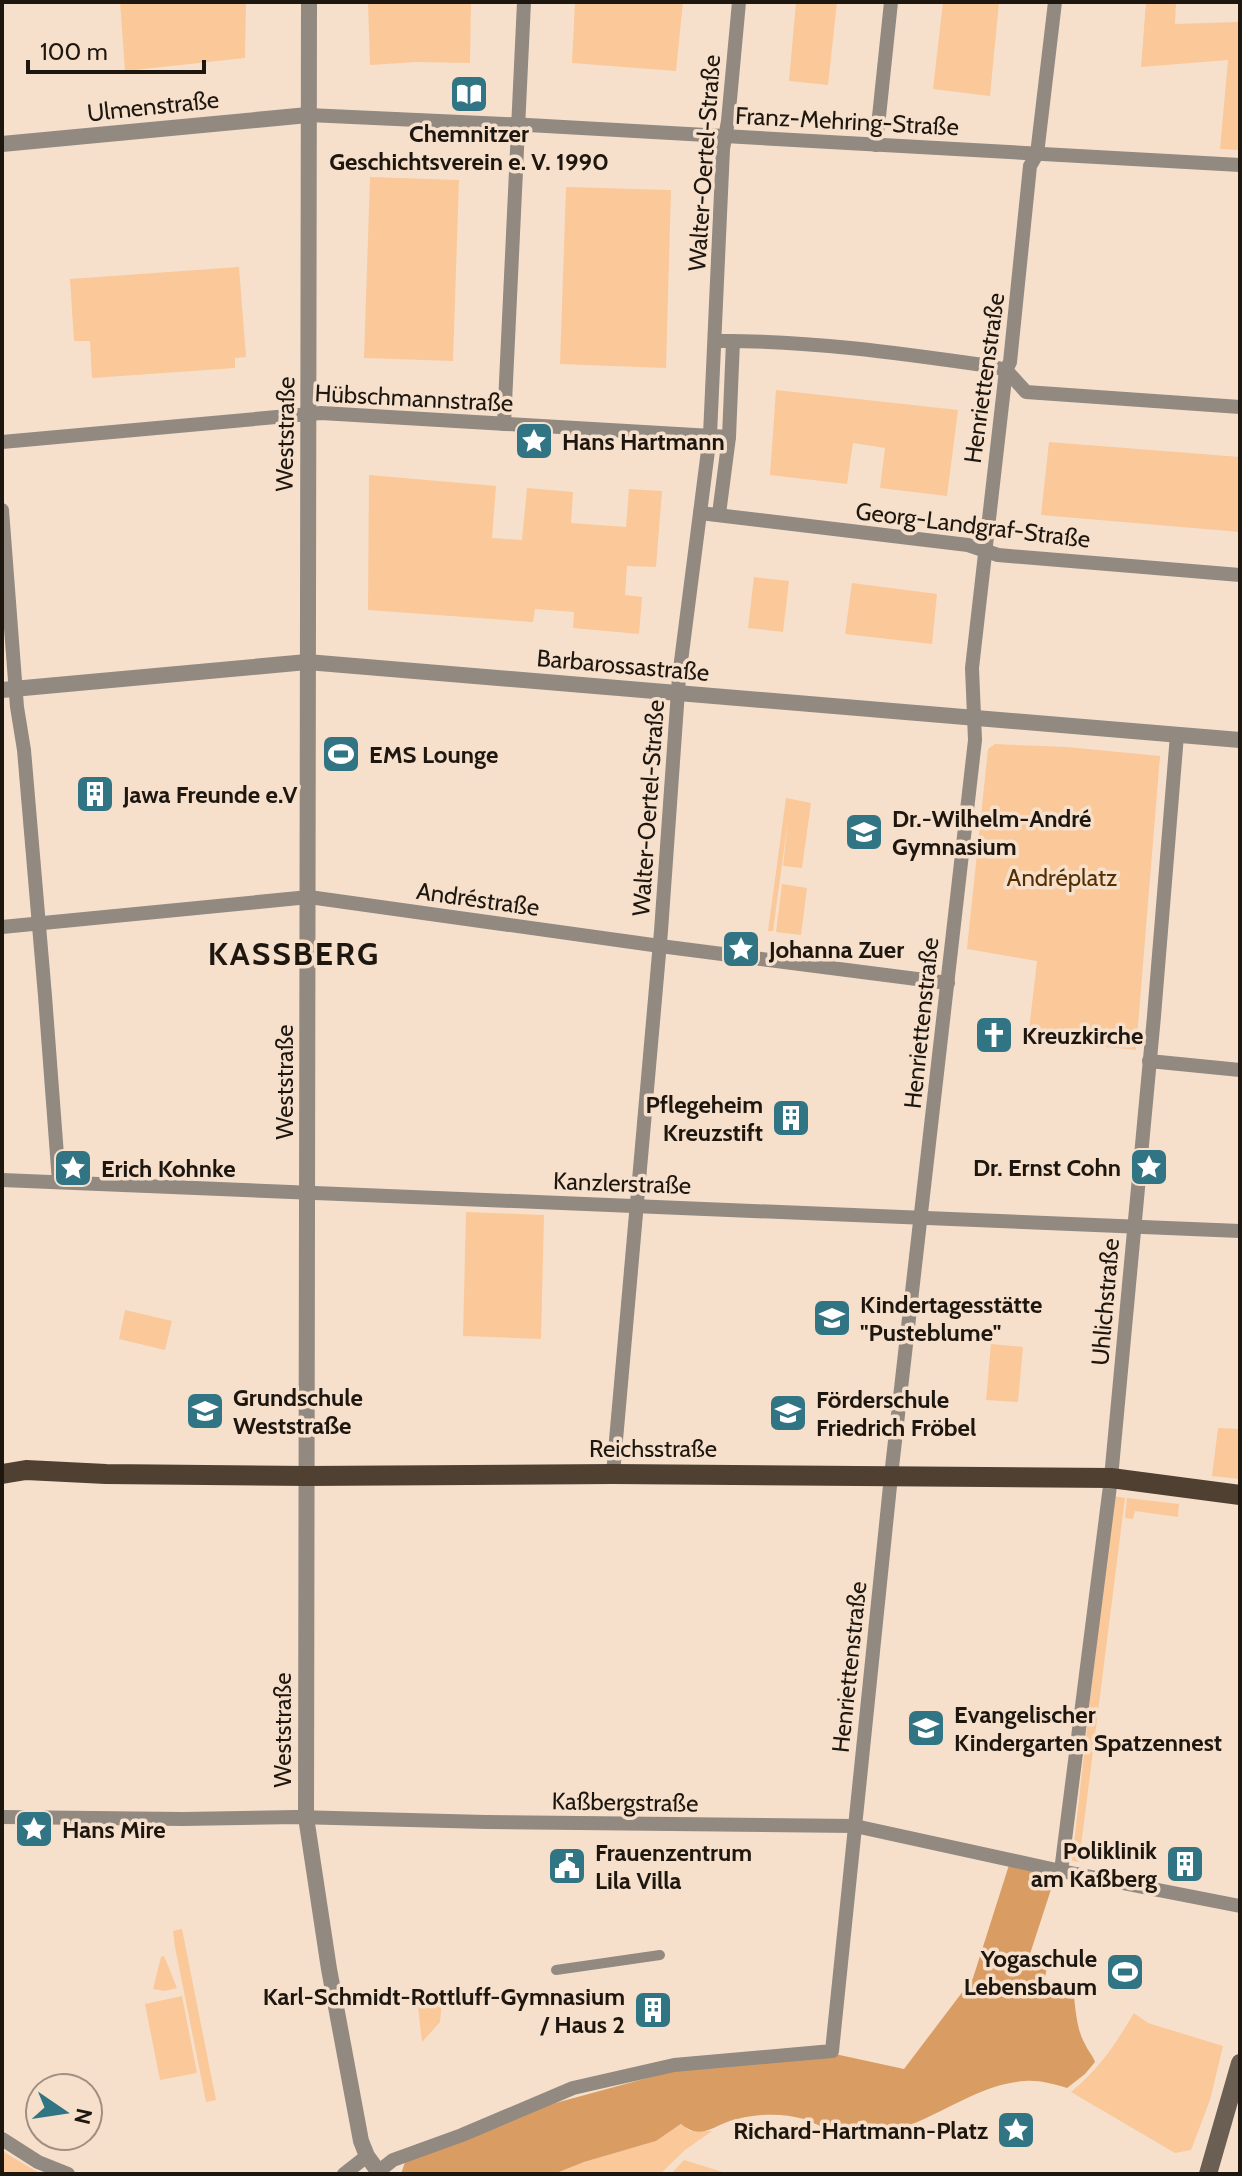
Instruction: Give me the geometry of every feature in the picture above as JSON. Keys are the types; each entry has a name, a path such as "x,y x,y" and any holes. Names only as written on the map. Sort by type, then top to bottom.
{"main road":[{"name":"Reichsstraße","path":"2,1474 26,1470 306,1476 613,1474 1111,1478 1240,1495"},
{"name":"Reichsstraße","path":"2,1487 64,1473"},
{"path":"1208,2174 1240,2063"}],"street":[{"name":"Weststraße","path":"309,2 306,1817 329,1969 361,2141 367,2156"},
{"path":"504,424 524,2"},
{"name":"Walter-Oertel-Straße","path":"613,1474 660,946 679,677 710,435 718,239 739,2"},
{"path":"876,145 891,2"},
{"name":"Henriettenstraße","path":"380,2173 393,2160 462,2135 573,2088 674,2065 832,2051 891,1476 975,740 972,668 1006,370 1012,348 1030,166 1037,154 1055,2"},
{"name":"Franz-Mehring-Straße","path":"308,115 1240,165"},
{"name":"Ulmenstraße","path":"2,144 308,115"},
{"path":"715,341 870,351 964,363 1006,370 1026,392 1240,407"},
{"path":"719,514 729,437 733,341"},
{"name":"Hübschmannstraße","path":"2,442 308,413 729,437"},
{"path":"2,510 9,690 24,750 59,1182"},
{"name":"Georg-Landgraf-Straße","path":"700,513 968,545 998,555 1240,575"},
{"name":"Barbarossastraße","path":"9,690 307,662 1240,740"},
{"name":"Uhlichstraße","path":"1061,1871 1111,1478 1177,735"},
{"name":"Andréstraße","path":"2,927 309,897 948,983"},
{"path":"1149,1061 1240,1070"},
{"name":"Kanzlerstraße","path":"2,1180 1240,1231"},
{"name":"Kaßbergstraße","path":"2,1817 306,1817 855,1826 1240,1906"},
{"path":"556,1970 660,1955"},
{"path":"2,2139 38,2162 68,2174"},
{"path":"344,2174 367,2156 380,2173"}],"green space":[{"path":"120,2 246,2 245,58 125,71"},
{"path":"368,2 471,2 470,63 370,65"},
{"path":"575,2 683,2 676,71 572,63"},
{"path":"796,2 837,2 828,85 789,81"},
{"path":"943,2 999,2 990,96 933,89"},
{"path":"1146,2 1176,2 1175,24 1240,22 1240,150 1220,149 1228,60 1141,67"},
{"path":"370,177 459,180 453,361 364,358"},
{"path":"566,187 671,190 666,368 560,364"},
{"path":"239,267 246,357 235,358 235,368 92,378 90,341 74,341 70,279"},
{"path":"776,390 958,410 947,496 880,488 885,448 853,443 847,484 770,475"},
{"path":"1049,442 1240,457 1240,532 1041,515"},
{"path":"369,475 496,486 492,538 522,540 527,488 573,492 571,523 626,527 629,489 662,491 656,567 627,566 625,595 642,597 639,634 573,628 574,612 535,609 533,622 368,610"},
{"path":"754,577 789,581 783,632 748,628"},
{"path":"852,583 937,594 932,644 845,634"},
{"name":"Andréplatz","path":"995,744 1160,756 1136,1050 1028,1039 1037,961 967,949 988,749"},
{"path":"786,798 811,803 802,868 783,866 788,820 773,931 768,931"},
{"path":"782,884 807,888 801,935 776,932"},
{"path":"466,1212 544,1215 541,1339 463,1336"},
{"path":"125,1310 172,1321 165,1350 119,1339"},
{"path":"991,1344 1023,1347 1018,1402 986,1400"},
{"path":"1218,1428 1240,1429 1240,1479 1212,1476"},
{"path":"1113,1496 1125,1498 1079,1862 1072,1861"},
{"path":"1127,1498 1179,1504 1178,1517 1135,1511 1133,1519 1125,1518"},
{"path":"182,1929 216,2100 206,2102 175,1947 173,1931"},
{"path":"164,1956 177,1988 165,1991 153,1989 161,1957"},
{"path":"443,1990 440,2022 422,2042 418,2007"},
{"path":"182,1996 197,2073 160,2080 145,2004"},
{"path":"1134,2013 1148,2023 1223,2046 1210,2100 1191,2150 1175,2153 1071,2092 1106,2056"},
{"path":"682,2124 690,2131 712,2131 685,2150 660,2174 554,2174 656,2141"},
{"path":"2,2151 41,2174 2,2174"},
{"path":"684,2160 729,2174 671,2174"}],"shaded area":[{"path":"1009,1865 1056,1874 1030,1954 1047,1968 1042,1990 1074,1997 1080,2033 1095,2062 1067,2088 1036,2081 1006,2084 899,2129 858,2136 834,2132 799,2118 762,2115 735,2119 700,2132 681,2124 656,2141 554,2174 401,2174 406,2159 537,2108 673,2071 835,2054 904,2069 973,1978"}],"place":[{"name":"Chemnitzer Geschichtsverein e. V. 1990","path":"469,94"},
{"name":"Hans Hartmann","path":"534,441"},
{"name":"EMS Lounge","path":"341,754"},
{"name":"Jawa Freunde e.V","path":"95,794"},
{"name":"Dr.-Wilhelm-André Gymnasium","path":"864,832"},
{"name":"Johanna Zuer","path":"741,949"},
{"name":"Kreuzkirche","path":"994,1035"},
{"name":"Pflegeheim Kreuzstift","path":"791,1118"},
{"name":"Dr. Ernst Cohn","path":"1149,1167"},
{"name":"Erich Kohnke","path":"73,1168"},
{"name":"Kindertagesstätte \"Pusteblume\"","path":"832,1318"},
{"name":"Grundschule Weststraße","path":"205,1411"},
{"name":"Förderschule Friedrich Fröbel","path":"788,1413"},
{"name":"Evangelischer Kindergarten Spatzennest","path":"926,1728"},
{"name":"Hans Mire","path":"34,1829"},
{"name":"Poliklinik am Kaßberg","path":"1185,1864"},
{"name":"Frauenzentrum Lila Villa","path":"567,1866"},
{"name":"Yogaschule Lebensbaum","path":"1125,1972"},
{"name":"Karl-Schmidt-Rottluff-Gymnasium / Haus 2","path":"653,2010"},
{"name":"Richard-Hartmann-Platz","path":"1016,2130"}],"district":[{"name":"KASSBERG","path":"294,953"}]}
